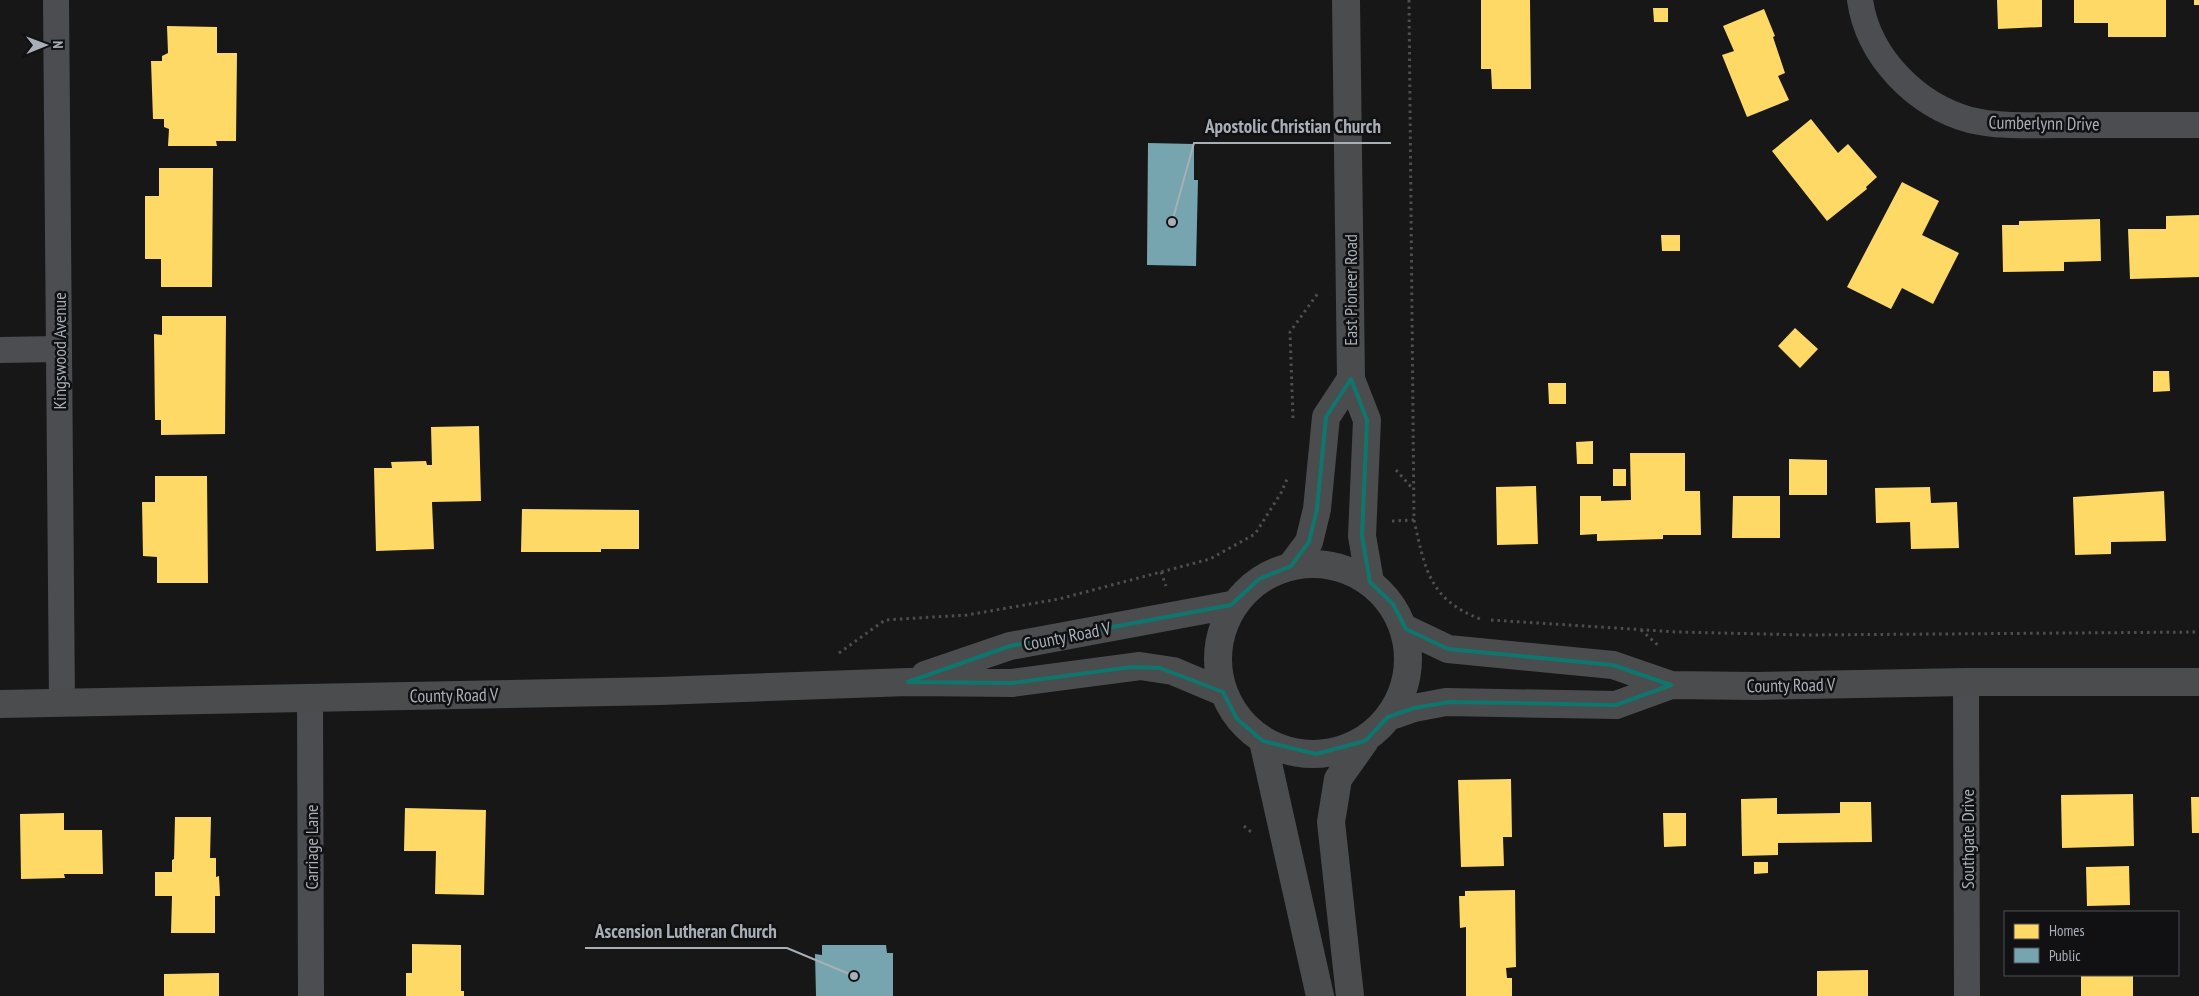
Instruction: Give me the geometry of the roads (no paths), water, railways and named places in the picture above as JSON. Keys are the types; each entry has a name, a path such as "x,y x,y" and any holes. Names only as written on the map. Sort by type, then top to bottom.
{"main road":[{"name":"East Pioneer Road","path":"1346,0 1351,379"},
{"path":"1291,566 1308,542 1317,509 1326,417 1351,379"},
{"path":"1351,379 1367,420 1362,536 1370,582"},
{"path":"1350,996 1331,822 1338,779 1365,741 1388,717 1402,694 1409,660 1406,629 1393,604 1370,582 1353,573 1312,563 1291,566 1259,579 1231,605 1224,630 1220,669 1223,692 1237,719 1263,741 1291,751 1316,754 1365,741"},
{"name":"County Road V","path":"908,682 1010,646 1231,605"},
{"path":"1406,629 1448,649 1613,665 1671,685"},
{"name":"County Road V","path":"0,704 670,690 908,682 1012,683 1140,666 1173,671 1223,692"},
{"name":"County Road V","path":"1388,717 1414,708 1446,702 1616,704 1671,685 2199,682"},
{"path":"1263,741 1320,996"}],"street":[{"name":"Kingswood Avenue","path":"56,0 62,703"},
{"name":"Cumberlynn Drive","path":"1860,0 1868,28 1875,43 1897,75 1921,96 1956,115 1994,124 2199,124"},
{"path":"0,350 59,349"},
{"name":"Southgate Drive","path":"1966,682 1968,996"},
{"name":"Carriage Lane","path":"310,698 311,996"}],"place":[{"name":"Apostolic Christian Church","path":"1172,222"},
{"name":"Ascension Lutheran Church","path":"854,976"}]}
